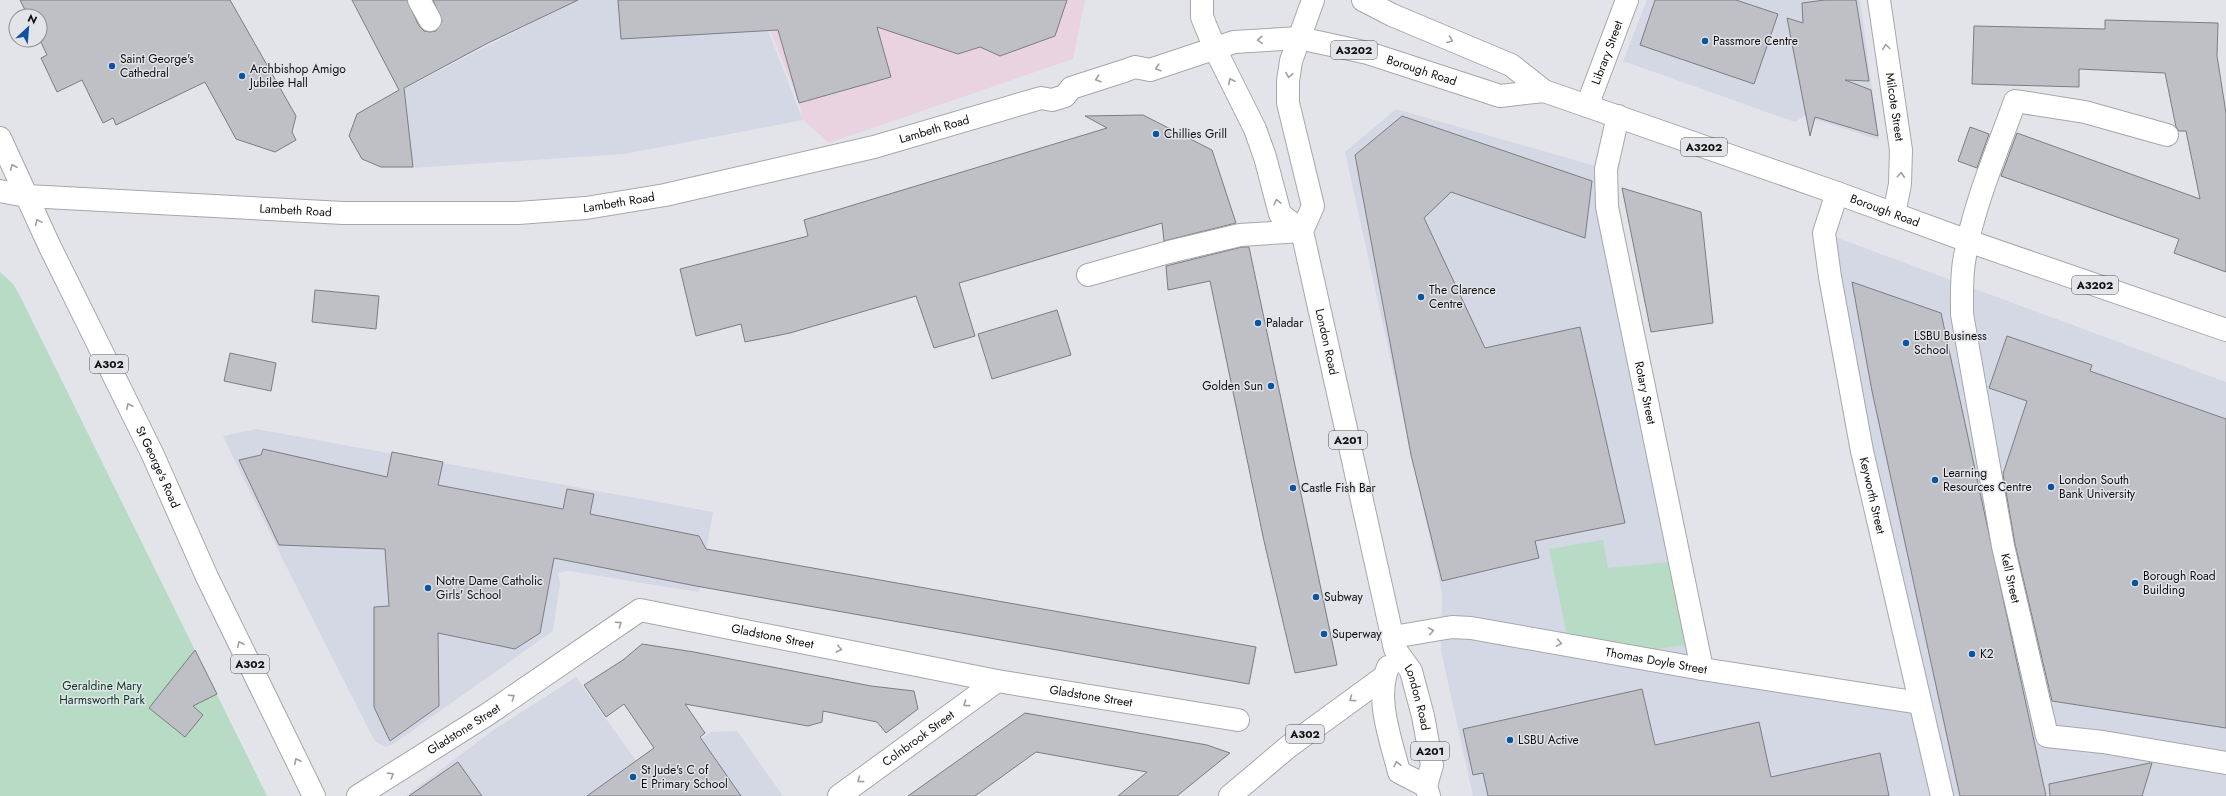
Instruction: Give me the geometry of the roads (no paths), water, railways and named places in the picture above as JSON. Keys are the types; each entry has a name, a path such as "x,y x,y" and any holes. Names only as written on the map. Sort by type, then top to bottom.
{"street":[{"path":"419,0 430,20"},
{"path":"1186,0 1202,9 1215,49 1255,129 1265,157 1280,214 1302,231"},
{"path":"1302,231 1314,206 1288,103 1288,81 1299,38 1314,0"},
{"name":"Borough Road","path":"1363,0 1392,16 1512,65 1544,92 1618,116 1968,241 2226,330"},
{"name":"Library Street","path":"1587,106 1626,0"},
{"name":"Milcote Street","path":"1879,0 1901,155 1900,184 1894,214"},
{"name":"Borough Road","path":"1215,49 1234,42 1299,38 1368,54 1500,96 1544,92"},
{"name":"Lambeth Road","path":"0,191 27,196 343,213 518,213 586,208 665,195 874,147 1041,98 1052,100 1065,96 1071,88 1135,67 1150,70 1215,49"},
{"path":"1968,241 1981,194 2015,101 2086,112 2167,135"},
{"name":"Rotary Street","path":"1618,116 1606,169 1607,207 1702,669"},
{"name":"St George's Road","path":"0,138 50,247 152,453 207,577 314,796"},
{"name":"Keyworth Street","path":"1837,193 1824,233 1830,277 1862,451 1942,796"},
{"path":"1088,275 1169,252 1240,235 1302,231"},
{"name":"London Road","path":"1302,231 1394,643 1411,671 1423,716 1432,765 1427,791"},
{"name":"Kell Street","path":"1968,241 1962,281 1962,314 1971,371 2003,546 2047,736 2103,742 2226,763"},
{"name":"Gladstone Street","path":"358,796 488,714 640,610 997,681 1238,720"},
{"name":"Thomas Doyle Street","path":"1394,643 1452,627 1471,628 1702,669 1920,704"},
{"name":"London Road","path":"1384,677 1394,643"},
{"name":"A201","path":"1384,677 1383,700 1399,772 1427,791"},
{"name":"A302","path":"1236,794 1288,747 1384,677"},
{"name":"Colnbrook Street","path":"839,796 997,681"}],"place":[{"name":"Passmore Centre","path":"1705,41"},
{"name":"Saint George's Cathedral","path":"112,66"},
{"name":"Archbishop Amigo Jubilee Hall","path":"242,76"},
{"name":"Chillies Grill","path":"1156,134"},
{"name":"The Clarence Centre","path":"1421,297"},
{"name":"Paladar","path":"1258,323"},
{"name":"LSBU Business School","path":"1906,343"},
{"name":"Golden Sun","path":"1271,386"},
{"name":"Learning Resources Centre","path":"1935,480"},
{"name":"London South Bank University","path":"2051,487"},
{"name":"Castle Fish Bar","path":"1293,488"},
{"name":"Borough Road Building","path":"2135,583"},
{"name":"Notre Dame Catholic Girls' School","path":"428,588"},
{"name":"Subway","path":"1316,597"},
{"name":"Superway","path":"1324,634"},
{"name":"K2","path":"1972,654"},
{"name":"LSBU Active","path":"1510,740"},
{"name":"St Jude's C of E Primary School","path":"633,777"}],"park label":[{"name":"Geraldine Mary Harmsworth Park","path":"102,693"}]}
